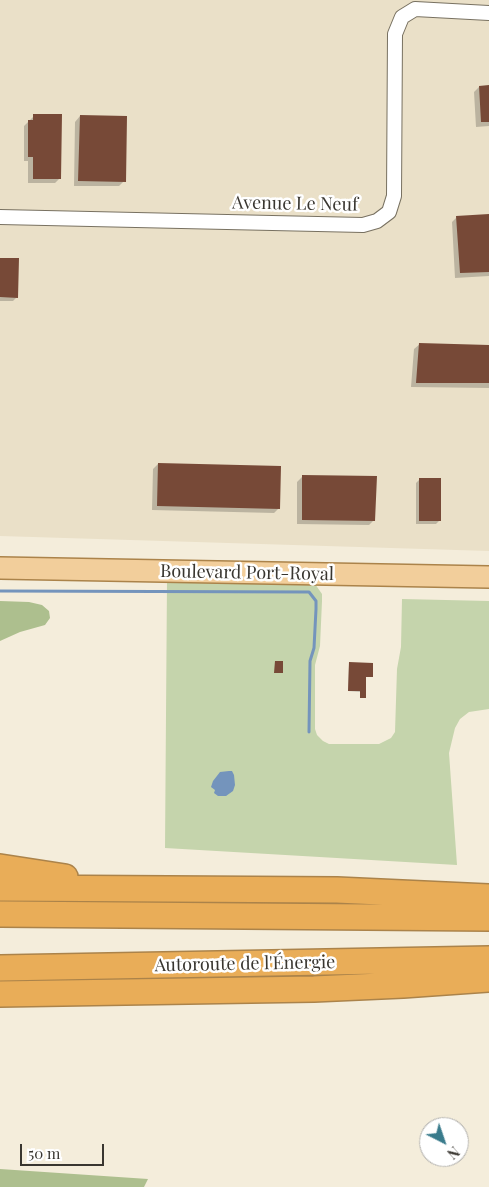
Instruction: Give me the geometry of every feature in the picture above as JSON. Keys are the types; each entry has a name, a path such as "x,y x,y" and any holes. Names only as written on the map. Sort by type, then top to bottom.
{"highway":[{"path":"0,867 30,870 134,889"},
{"path":"0,888 345,891 489,897"},
{"path":"0,914 489,918"},
{"name":"Autoroute de l'Énergie","path":"0,968 489,959"},
{"path":"0,994 314,989 489,979"},
{"path":"0,1007 91,992"}],"main road":[{"name":"Boulevard Port-Royal","path":"2,568 489,577"}],"street":[{"name":"Avenue Le Neuf","path":"0,217 363,225 377,221 389,212 394,196 395,34 402,17 415,9 489,13"}],"shaded area":[{"path":"0,0 489,0 489,551 0,536"}],"green space":[{"path":"167,581 315,584 322,594 322,601 320,646 315,665 315,729 317,735 329,744 379,744 391,738 395,732 397,669 401,647 402,599 489,601 489,709 469,712 460,719 455,728 449,753 457,865 165,848"},
{"path":"0,601 29,602 42,605 49,611 50,618 45,625 20,632 0,641"},
{"path":"0,1169 148,1179 144,1187 0,1187"}],"water":[{"path":"232,771 235,785 233,791 226,796 218,796 211,787 213,781 220,772"}],"building":[{"path":"489,85 489,122 481,122 479,86"},
{"path":"33,114 62,114 61,179 33,179 33,157 28,157 28,120 33,120"},
{"path":"80,115 127,116 126,182 78,181"},
{"path":"489,214 489,272 460,273 456,216"},
{"path":"0,258 19,258 18,298 0,297"},
{"path":"419,343 489,345 489,383 416,383"},
{"path":"158,463 281,466 280,509 157,506"},
{"path":"302,475 377,476 375,521 302,520"},
{"path":"419,478 441,478 441,521 419,521"},
{"path":"275,661 283,661 283,673 274,673"},
{"path":"349,662 373,663 373,677 366,677 366,698 360,698 360,691 348,691"}],"waterway":[{"path":"0,591 309,592 316,601 314,648 310,661 309,732"}]}
